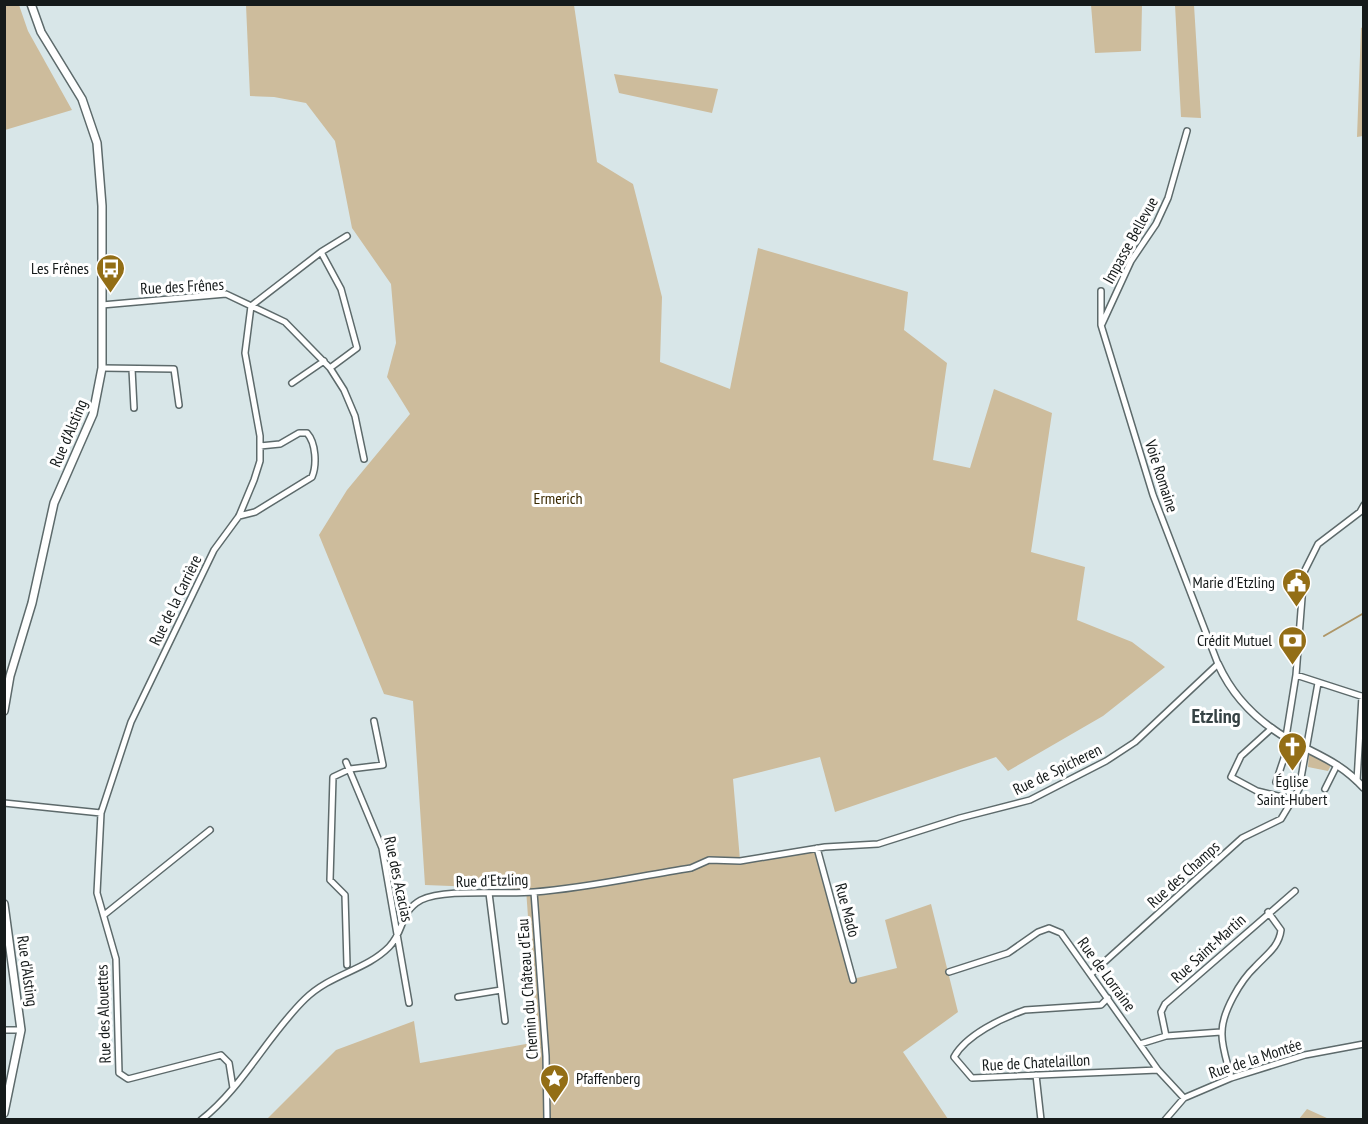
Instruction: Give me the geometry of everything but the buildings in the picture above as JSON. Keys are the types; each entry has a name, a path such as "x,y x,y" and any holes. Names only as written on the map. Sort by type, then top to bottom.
{"main road":[{"name":"Rue d'Alsting","path":"4,711 10,675 32,603 54,503 93,414 102,368 99,158 87,108 41,32 31,4"},
{"name":"Rue d'Alsting","path":"4,904 21,1011 21,1030 4,1113"}],"street":[{"name":"Impasse Bellevue","path":"1101,325 1131,261 1156,224 1168,198 1187,131"},
{"path":"347,236 321,252 251,306 285,322 330,368 344,390 355,416 364,459"},
{"path":"321,252 341,289 357,348 330,368"},
{"name":"Voie Romaine","path":"1101,291 1101,325 1153,495 1218,664"},
{"name":"Rue des Frênes","path":"102,305 226,294 251,306"},
{"name":"Rue de la Carrière","path":"100,813 131,722 214,550 239,516 260,461 260,446 245,353 251,306"},
{"path":"292,383 324,361"},
{"path":"102,368 174,369 179,405"},
{"path":"132,369 134,408"},
{"path":"239,516 255,512 312,477 314,472 316,461 311,436 307,433 299,433 280,444 260,446"},
{"path":"1276,782 1288,739 1296,675 1304,572 1318,544 1360,512 1364,505"},
{"path":"1218,664 1227,684 1240,702 1288,739 1308,747 1337,765 1364,788"},
{"name":"Rue de Spicheren","path":"878,844 960,818 1018,805 1107,761 1134,742 1218,664"},
{"path":"1296,675 1363,696 1357,781"},
{"name":"Rue des Champs","path":"1091,974 1242,838 1281,819 1287,813 1291,799 1299,789 1318,683"},
{"path":"346,965 345,895 330,880 333,777 350,769 383,765 374,721"},
{"path":"1272,728 1241,756 1231,777 1257,791 1291,799"},
{"name":"Rue des Acacias","path":"346,762 382,848 409,1003"},
{"path":"1325,789 1337,765"},
{"path":"4,803 100,813"},
{"name":"Rue des Alouettes","path":"100,813 98,893 116,959 119,1073 128,1079 220,1055 228,1063 233,1088"},
{"path":"104,915 210,830"},
{"name":"Rue d'Etzling","path":"201,1119 233,1088 286,1019 316,989 337,976 365,965 389,947 398,936 406,911 423,900 441,895 534,892 691,868 709,860 740,861 817,848 878,844"},
{"name":"Rue Mado","path":"817,848 853,980"},
{"name":"Rue Saint-Martin","path":"1166,1036 1161,1012 1165,1004 1268,912 1295,891"},
{"name":"Chemin du Château d'Eau","path":"534,892 546,1056 547,1119"},
{"path":"489,893 505,1021"},
{"path":"1231,1078 1221,1032 1233,997 1243,981 1280,939 1281,930 1268,912"},
{"name":"Rue de Lorraine","path":"949,972 1008,952 1038,932 1049,928 1061,933 1158,1070 1184,1098"},
{"path":"458,997 501,990"},
{"name":"Rue de Chatelaillon","path":"1108,998 1101,1005 1024,1010 1013,1014 960,1046 954,1057 972,1078 1158,1070"},
{"path":"4,1030 21,1030"},
{"path":"1140,1044 1166,1036 1221,1032"},
{"name":"Rue de la Montée","path":"1165,1119 1184,1098 1231,1078 1305,1055 1364,1044"},
{"path":"1036,1075 1041,1119"}],"green space":[{"path":"5,4 19,5 28,31 72,110 5,130"},
{"name":"Ermerich","path":"246,5 574,5 597,162 633,184 662,297 660,362 730,389 758,248 908,292 904,330 947,363 933,460 970,468 994,389 1052,413 1031,552 1085,567 1077,620 1132,642 1165,667 1103,716 1008,771 996,757 835,812 820,757 733,779 740,860 817,848 853,979 897,968 885,920 931,904 958,1012 903,1052 948,1119 267,1119 336,1050 414,1021 420,1063 537,1042 526,889 425,885 413,701 384,694 319,535 347,490 410,414 387,377 396,343 391,284 352,228 335,141 306,103 274,97 250,96"},
{"path":"1091,5 1142,5 1141,51 1095,53"},
{"path":"1175,5 1194,5 1201,118 1181,117"},
{"path":"1363,27 1363,136 1357,137 1361,28"},
{"path":"614,74 718,89 712,113 619,93"},
{"path":"1309,754 1331,765 1328,771 1308,767"},
{"path":"1307,1109 1329,1119 1299,1119"}],"waterway":[{"path":"1324,636 1364,613"}],"place":[{"name":"Les Frênes","path":"110,294"},
{"name":"Marie d'Etzling","path":"1296,608"},
{"name":"Crédit Mutuel","path":"1293,666"},
{"name":"Église Saint-Hubert","path":"1292,772"},
{"name":"Pfaffenberg","path":"555,1104"}],"district":[{"name":"Etzling","path":"1216,716"}]}
